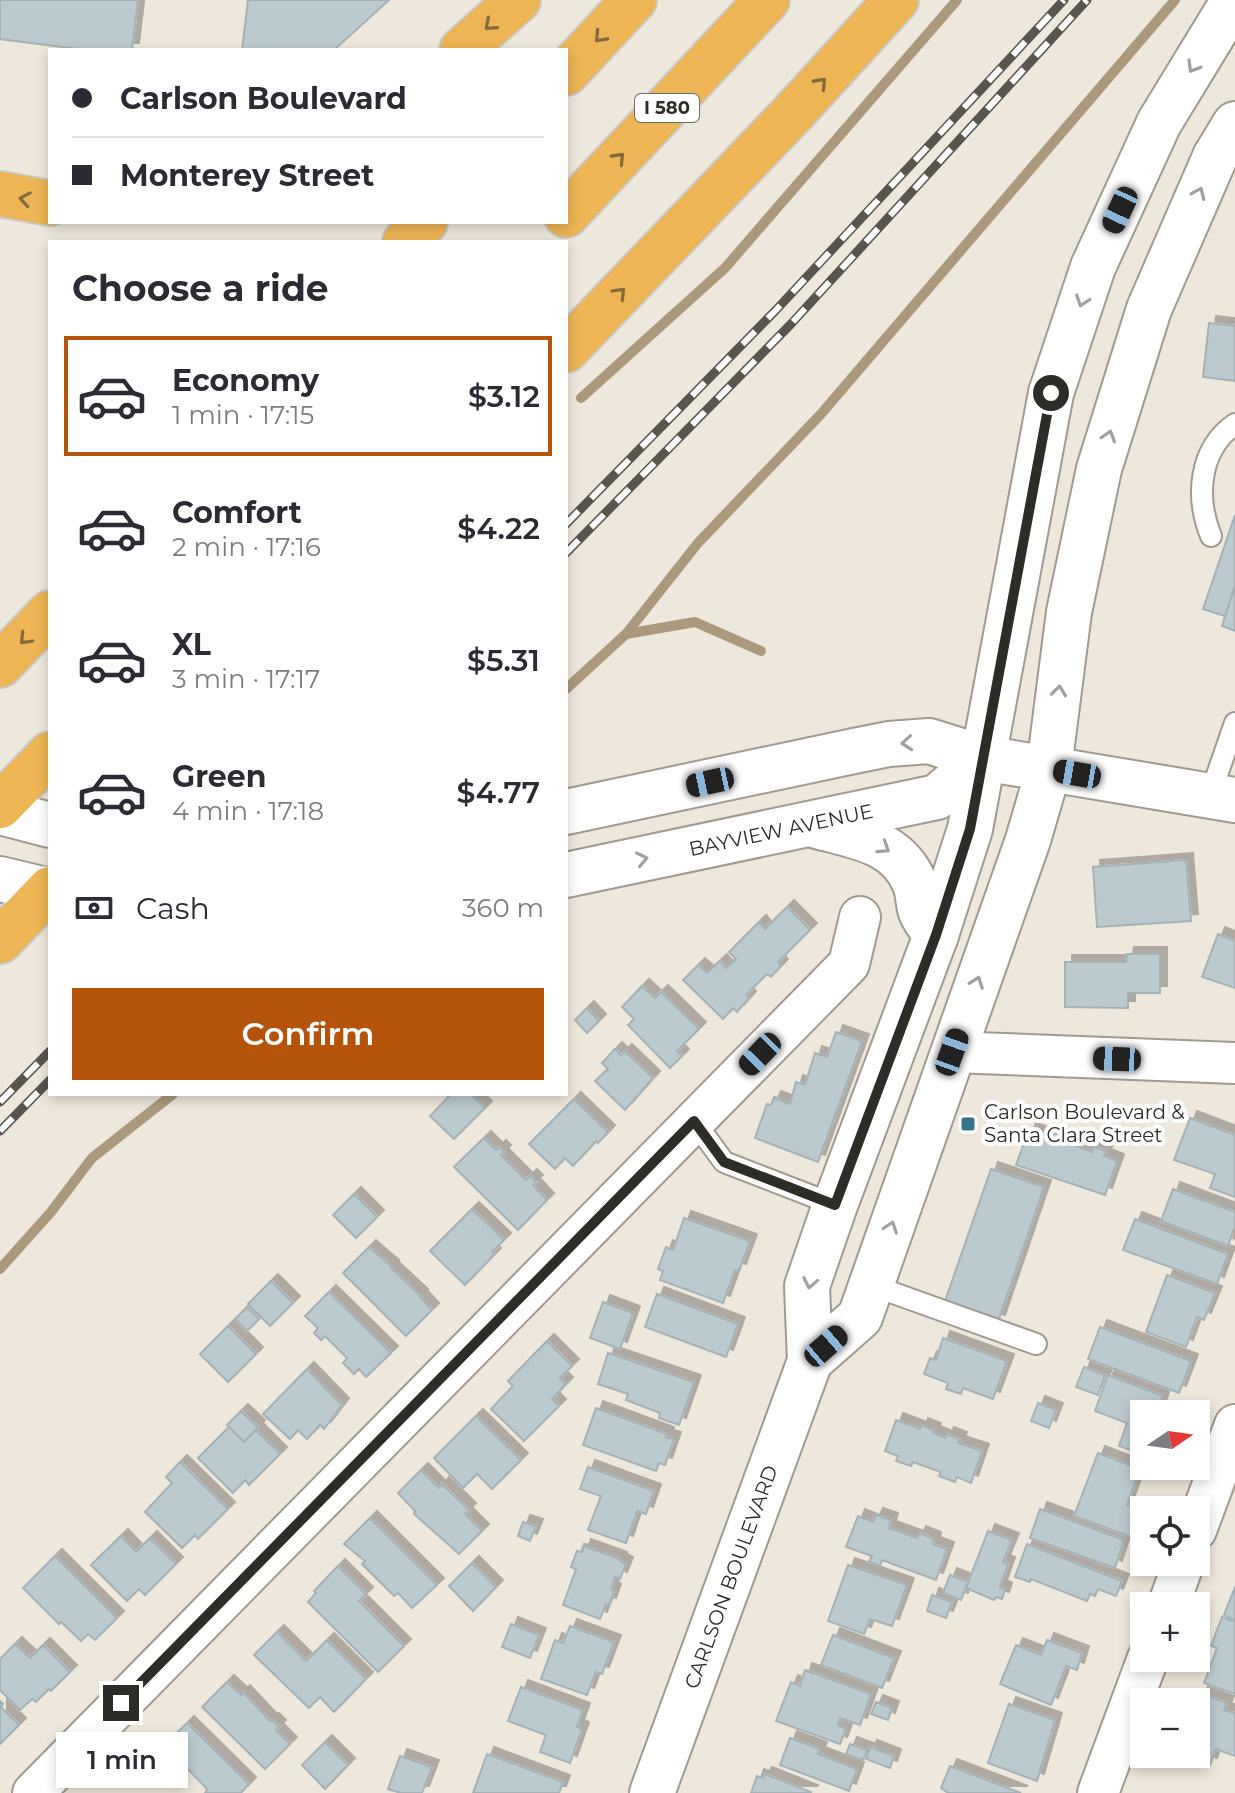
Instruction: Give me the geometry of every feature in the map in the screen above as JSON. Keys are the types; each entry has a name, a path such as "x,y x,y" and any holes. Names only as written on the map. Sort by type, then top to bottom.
{"highway":[{"path":"464,48 518,0"},
{"path":"568,71 634,0"},
{"name":"I 580","path":"568,213 767,0"},
{"path":"568,348 768,140 896,0"},
{"path":"0,194 48,203"},
{"path":"407,240 423,224"},
{"path":"543,240 557,224"},
{"path":"0,665 48,615"},
{"path":"0,806 48,756"},
{"path":"0,941 48,891"}],"main road":[{"name":"CARLSON BOULEVARD","path":"652,1793 810,1361 807,1286 936,935 970,829 1055,379 1093,267 1159,123 1234,0"},
{"name":"CARLSON BOULEVARD","path":"810,1361 860,1317 1028,840 1049,768 1069,612 1099,469 1149,309 1215,157 1235,124"},
{"path":"568,812 889,744 929,741 983,758 1222,799"},
{"name":"BAYVIEW AVENUE","path":"568,875 937,797 983,758"},
{"path":"0,812 48,824"},
{"path":"811,824 877,842 897,856 910,872 919,896 920,911 936,935"},
{"path":"0,879 48,890"}],"street":[{"path":"33,1793 849,964 860,917"},
{"path":"952,1052 1235,1063"},
{"path":"1209,1496 1235,1425"},
{"path":"1098,1793 1143,1672"}],"lane":[{"path":"1211,536 1201,506 1202,481 1219,436 1235,424"},
{"path":"1222,799 1235,723"},
{"path":"694,1121 724,1162 835,1205"},
{"path":"871,1285 1036,1344"}],"building":[{"path":"0,0 138,0 132,48 70,48 0,39"},
{"path":"248,0 389,0 336,48 242,48"},
{"path":"1209,323 1235,326 1235,381 1203,377"},
{"path":"1235,515 1235,586 1225,616 1203,609"},
{"path":"1235,586 1235,631 1222,626"},
{"path":"1186,860 1191,921 1097,927 1093,867"},
{"path":"787,907 810,930 778,962 781,966 771,977 767,974 746,995 749,998 737,1012 733,1008 723,1019 683,980 698,965 707,973 720,961 726,968 736,959 729,952 759,922 765,929"},
{"path":"1218,934 1235,941 1235,988 1202,977"},
{"path":"1127,954 1160,954 1160,993 1128,993 1128,1008 1065,1007 1065,962 1126,962"},
{"path":"642,986 655,998 661,992 699,1029 677,1051 682,1056 670,1068 628,1025 634,1019 622,1007"},
{"path":"587,1008 599,1021 587,1033 575,1020"},
{"path":"836,1032 862,1041 818,1162 755,1138 767,1104 771,1105 774,1098 790,1104 796,1082 805,1085 815,1053 827,1057"},
{"path":"615,1049 621,1055 625,1051 653,1078 625,1110 595,1081 608,1069 602,1063"},
{"path":"449,1096 473,1096 485,1108 454,1139 430,1116"},
{"path":"574,1099 608,1132 573,1166 565,1158 555,1169 529,1144"},
{"path":"1190,1118 1235,1135 1235,1197 1210,1188 1215,1174 1174,1160"},
{"path":"1029,1130 1048,1136 1050,1131 1064,1136 1063,1141 1092,1152 1093,1147 1106,1151 1104,1156 1117,1161 1105,1195 1016,1165"},
{"path":"484,1138 496,1150 499,1147 504,1152 501,1155 526,1180 530,1176 536,1182 533,1185 547,1200 518,1230 454,1167"},
{"path":"991,1169 1044,1187 998,1322 944,1304"},
{"path":"1173,1189 1235,1212 1235,1226 1228,1246 1161,1221"},
{"path":"354,1194 377,1217 356,1238 333,1215"},
{"path":"472,1209 504,1240 465,1285 430,1251"},
{"path":"684,1218 750,1241 723,1303 660,1280 663,1271 658,1269 666,1247 673,1250"},
{"path":"1135,1219 1228,1254 1217,1284 1123,1250"},
{"path":"369,1247 432,1310 406,1336 343,1273"},
{"path":"1167,1275 1215,1293 1204,1320 1197,1317 1186,1347 1146,1332"},
{"path":"271,1281 293,1303 270,1326 248,1304"},
{"path":"329,1292 391,1353 366,1377 359,1369 354,1374 343,1363 347,1358 325,1336 321,1340 314,1333 318,1328 305,1316"},
{"path":"657,1294 738,1324 726,1357 645,1327"},
{"path":"603,1302 633,1313 620,1349 590,1338"},
{"path":"247,1307 259,1319 247,1331 235,1319"},
{"path":"228,1326 256,1354 228,1382 200,1354"},
{"path":"1100,1327 1191,1361 1179,1393 1088,1359"},
{"path":"943,1338 1007,1361 993,1399 963,1388 961,1394 946,1389 948,1383 924,1374 930,1358 936,1360"},
{"path":"547,1341 572,1366 560,1378 566,1384 552,1399 559,1406 524,1441 491,1409 513,1386 508,1381"},
{"path":"608,1353 694,1382 679,1425 659,1418 660,1413 626,1400 628,1394 598,1384"},
{"path":"1084,1367 1105,1375 1098,1395 1076,1387"},
{"path":"307,1369 342,1405 324,1429 320,1425 307,1439 298,1430 290,1439 263,1414"},
{"path":"1108,1375 1163,1396 1162,1400 1130,1400 1130,1450 1119,1446 1127,1423 1095,1411"},
{"path":"1038,1403 1056,1410 1049,1428 1031,1421"},
{"path":"596,1408 674,1439 665,1465 659,1463 656,1471 583,1445"},
{"path":"241,1411 258,1427 244,1442 227,1425"},
{"path":"476,1416 521,1460 492,1489 477,1474 463,1488 434,1458"},
{"path":"896,1420 920,1429 921,1425 945,1438 947,1434 960,1439 958,1443 982,1451 971,1483 957,1477 955,1482 939,1476 941,1472 913,1462 911,1466 896,1461 898,1456 885,1451"},
{"path":"229,1427 244,1442 256,1430 280,1454 249,1485 245,1480 233,1493 198,1458"},
{"path":"1098,1453 1130,1465 1130,1480 1136,1480 1127,1505 1130,1506 1130,1536 1074,1516"},
{"path":"180,1462 228,1509 198,1539 195,1535 182,1548 145,1512 172,1483 166,1477"},
{"path":"588,1467 654,1491 646,1514 637,1511 626,1543 588,1530 601,1496 580,1489"},
{"path":"421,1470 439,1488 442,1484 469,1510 465,1514 482,1531 459,1554 414,1514 415,1511 398,1493"},
{"path":"1040,1509 1124,1540 1115,1568 1030,1538"},
{"path":"876,1515 891,1520 889,1528 917,1538 919,1533 934,1539 933,1544 947,1549 936,1580 882,1560 880,1566 869,1562 872,1556 846,1547 858,1516 873,1522"},
{"path":"370,1518 437,1585 412,1608 398,1593 394,1596 362,1564 365,1561 344,1544"},
{"path":"523,1522 536,1526 530,1541 518,1536"},
{"path":"988,1531 1012,1540 1003,1562 1008,1564 1000,1587 1005,1590 1002,1599 996,1597 994,1600 966,1588"},
{"path":"121,1536 136,1552 150,1538 176,1564 145,1595 139,1589 127,1601 91,1565"},
{"path":"1027,1544 1122,1581 1116,1596 1098,1589 1095,1596 1090,1594 1087,1601 1031,1579 1030,1582 1015,1577"},
{"path":"584,1546 626,1564 620,1579 615,1577 609,1605 606,1604 600,1619 563,1605 576,1569 571,1567 577,1551 582,1552"},
{"path":"55,1556 117,1618 95,1640 88,1634 81,1641 23,1588"},
{"path":"472,1563 496,1587 473,1611 449,1586"},
{"path":"848,1565 907,1585 892,1626 870,1619 864,1634 828,1621"},
{"path":"338,1566 366,1594 359,1601 404,1646 378,1672 308,1602 316,1593 314,1591"},
{"path":"950,1575 968,1582 961,1600 943,1593"},
{"path":"1235,1587 1235,1620 1224,1615"},
{"path":"932,1595 952,1602 946,1618 927,1611"},
{"path":"1222,1617 1235,1622 1235,1694 1204,1683 1217,1648 1211,1646"},
{"path":"511,1624 539,1635 530,1658 502,1647"},
{"path":"570,1626 614,1642 602,1674 596,1672 587,1695 541,1679 555,1640 563,1643"},
{"path":"277,1632 306,1661 327,1640 366,1679 334,1712 320,1697 309,1708 254,1655"},
{"path":"833,1635 894,1658 882,1688 821,1665"},
{"path":"1047,1640 1082,1653 1077,1670 1066,1666 1051,1705 1000,1684 1016,1645 1041,1655"},
{"path":"15,1644 30,1658 43,1645 70,1672 51,1691 49,1689 36,1702 32,1699 20,1710 0,1690 0,1659"},
{"path":"805,1670 871,1694 860,1725 840,1718 838,1725 846,1729 840,1744 776,1721 791,1682 800,1686"},
{"path":"227,1682 241,1695 243,1692 272,1720 279,1727 276,1730 290,1744 265,1769 202,1707"},
{"path":"521,1687 583,1710 577,1727 582,1729 570,1763 540,1752 546,1735 508,1721"},
{"path":"1210,1696 1227,1703 1224,1710 1235,1713 1235,1756 1216,1749 1210,1765"},
{"path":"0,1701 3,1704 1,1707 19,1725 0,1744"},
{"path":"876,1702 892,1708 888,1720 871,1714"},
{"path":"1009,1704 1055,1720 1037,1781 988,1763"},
{"path":"187,1723 249,1784 241,1793 205,1793 207,1789 186,1767 182,1771 175,1764 178,1760 164,1746"},
{"path":"790,1738 820,1749 818,1754 857,1769 849,1791 780,1765"},
{"path":"325,1742 348,1765 325,1789 302,1765"},
{"path":"850,1744 867,1750 863,1760 846,1754"},
{"path":"870,1747 894,1756 890,1768 866,1759"},
{"path":"487,1754 563,1782 559,1793 473,1793"},
{"path":"400,1756 432,1767 422,1793 401,1793 388,1789"},
{"path":"950,1766 1021,1793 948,1793 941,1788"},
{"path":"765,1774 811,1792 751,1793 757,1776 763,1778"}],"waterway":[{"path":"581,398 725,268 957,0"},
{"path":"626,634 698,543 821,414 1175,0"},
{"path":"568,687 626,634 695,622 761,651"},
{"path":"0,1269 51,1212 92,1158 170,1096"}],"railway":[{"path":"568,522 776,310 1064,0"},
{"path":"568,551 791,324 1087,0"},
{"path":"0,1102 48,1053"},
{"path":"0,1131 48,1082"}],"place":[{"name":"Carlson Boulevard & Santa Clara Street","path":"968,1124"}],"route":[{"path":"121,1703 694,1121 724,1162 835,1205 936,935 970,829 1051,393"}]}
